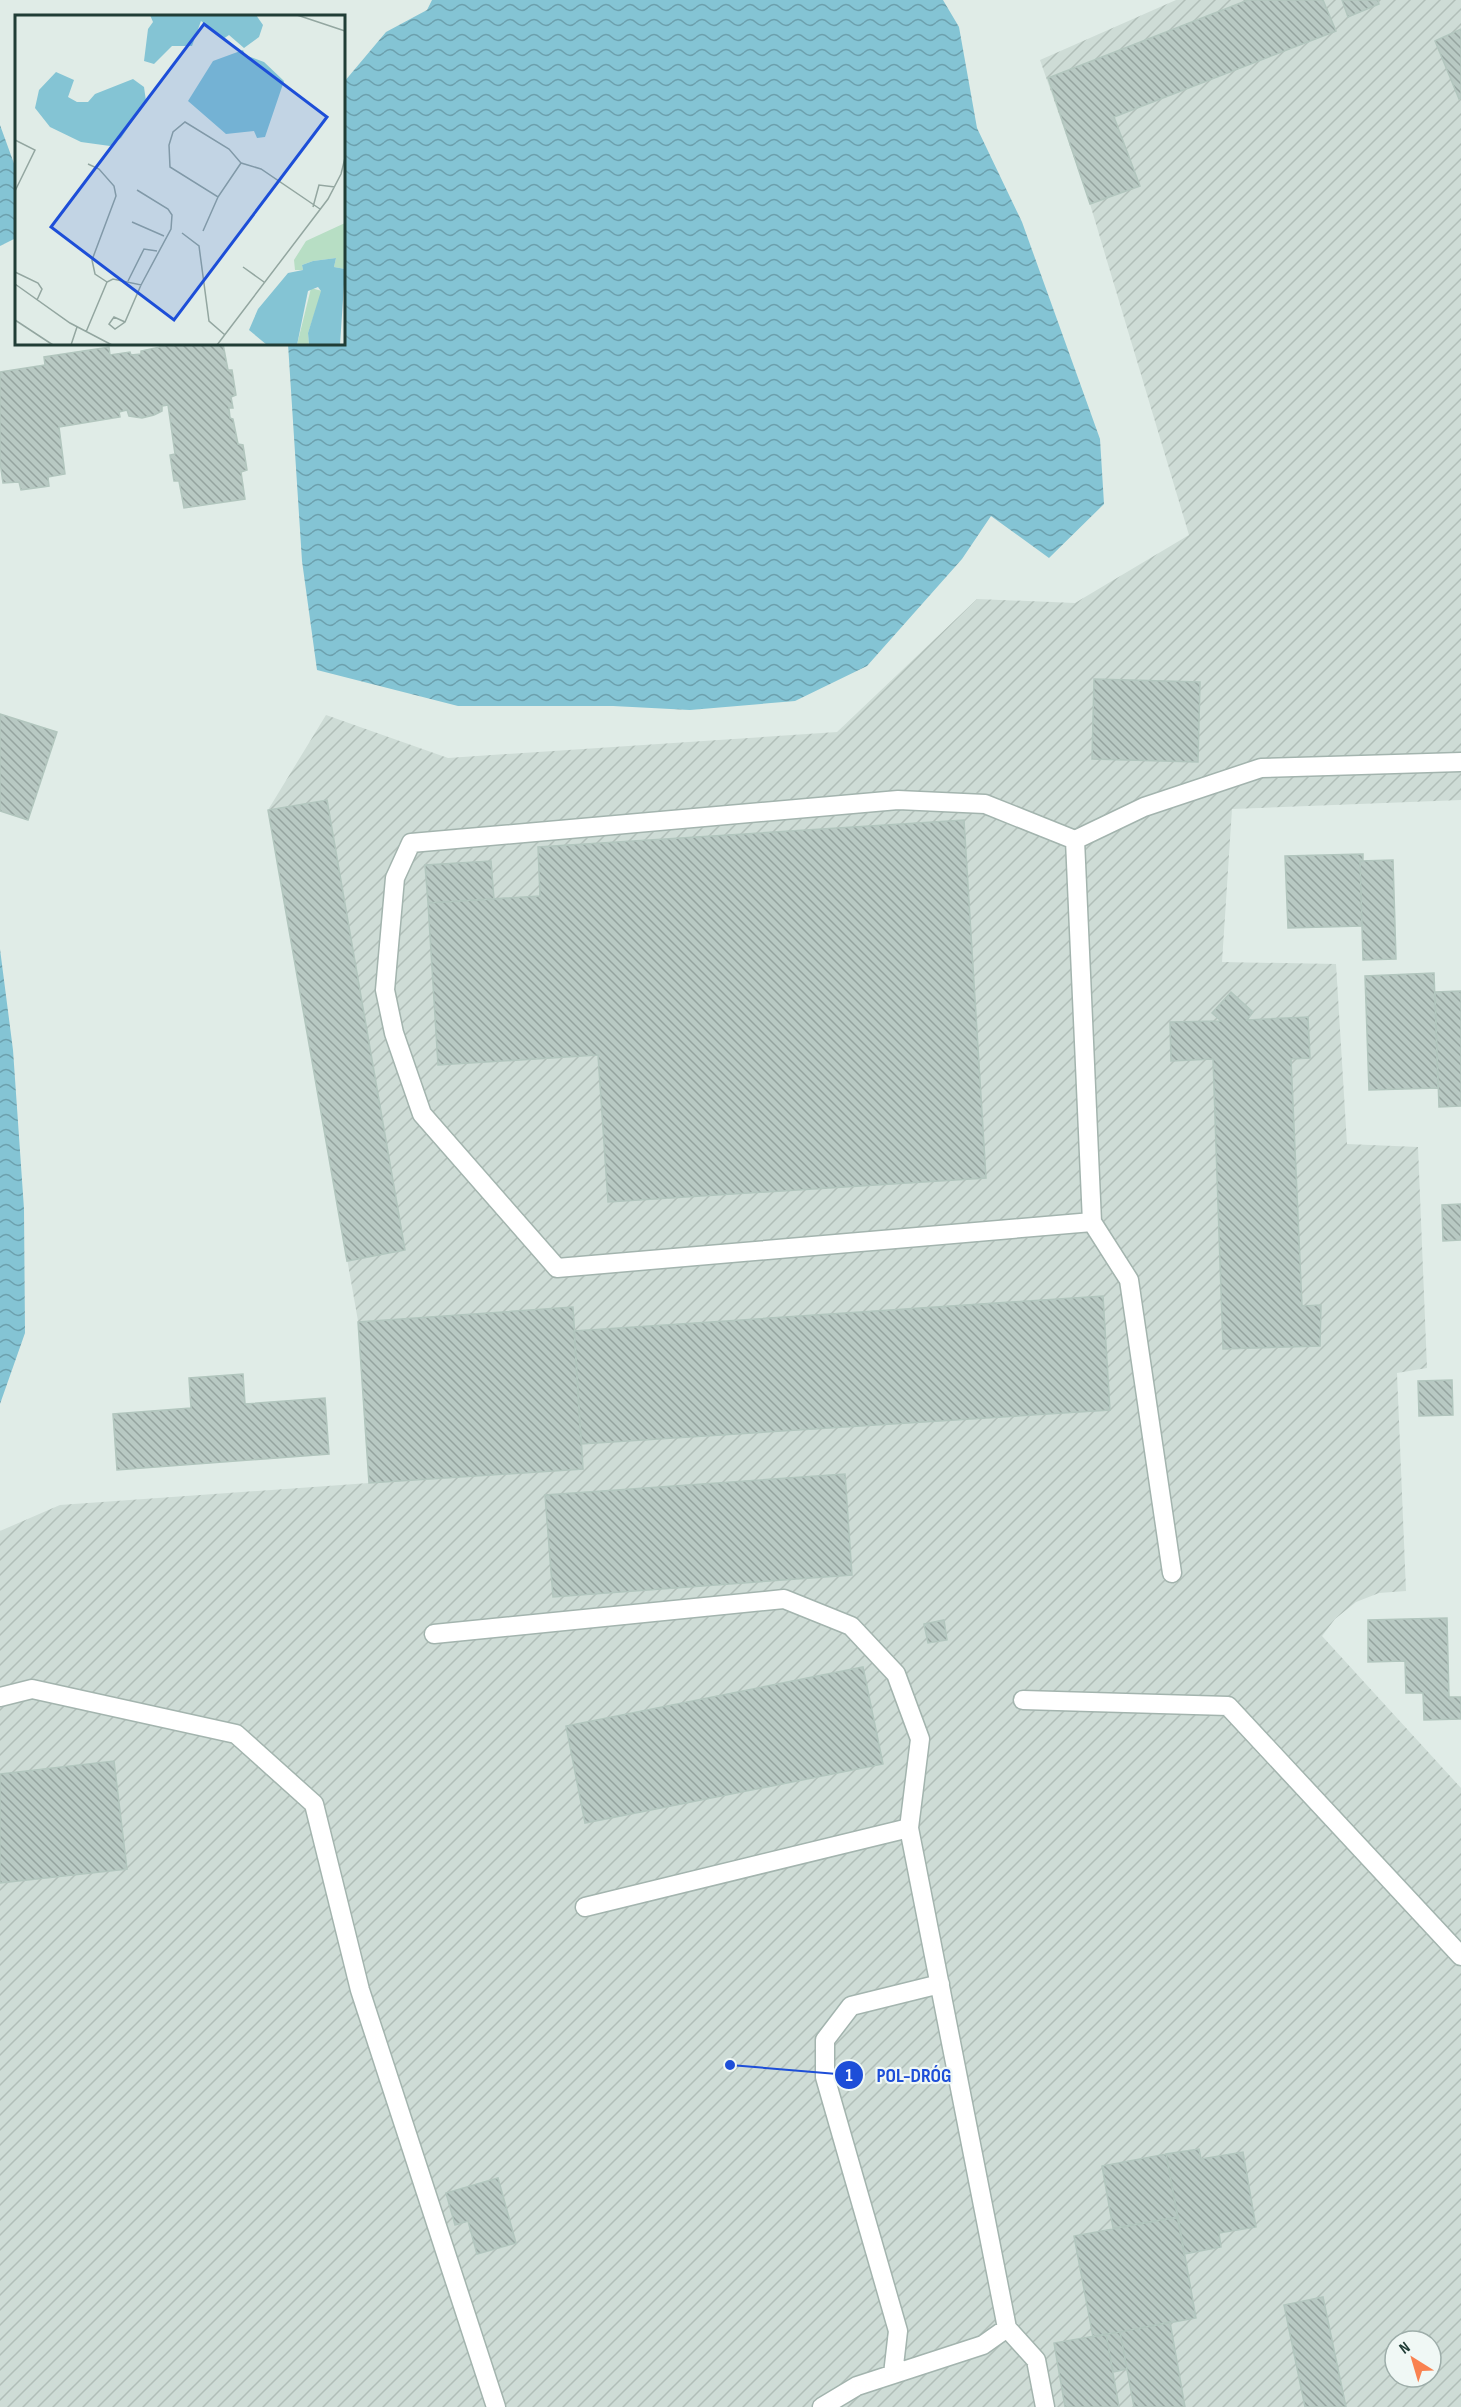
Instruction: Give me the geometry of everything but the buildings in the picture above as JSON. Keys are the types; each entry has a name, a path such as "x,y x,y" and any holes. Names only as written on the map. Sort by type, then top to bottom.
{"lane":[{"path":"1092,1222 556,1268 422,1114 394,1033 385,990 395,878 411,843 898,800 985,804 1075,840 1144,807 1261,768 1461,762"},
{"path":"1075,840 1092,1222 1129,1280 1172,1573"},
{"path":"434,1634 784,1599 851,1626 896,1674 920,1738 909,1828 1007,2328 1036,2360 1045,2407"},
{"path":"0,1697 32,1689 236,1734 315,1804 360,1990 496,2407"},
{"path":"1023,1700 1228,1706 1461,1956"},
{"path":"585,1907 909,1828"},
{"path":"893,2374 898,2331 825,2077 825,2040 851,2006 940,1984"},
{"path":"822,2407 856,2386 983,2345 1007,2328"}],"shaded area":[{"path":"1176,0 1461,0 1461,800 1232,809 1222,962 1336,964 1347,1144 1418,1147 1427,1368 1397,1373 1406,1591 1379,1593 1356,1602 1335,1619 1322,1636 1461,1788 1461,2407 0,2407 0,1531 60,1505 369,1483 358,1321 268,810 326,715 448,758 837,732 977,599 1075,603 1189,535 1090,204 1040,60"}],"water":[{"path":"432,0 943,0 959,27 977,128 1022,222 1100,439 1104,504 1049,558 991,516 962,559 867,666 795,701 690,710 613,706 458,706 317,670 302,561 288,345 345,345 345,81 386,32 427,10"},
{"path":"0,125 15,166 15,238 0,246"},
{"path":"0,949 13,1050 24,1209 25,1333 0,1404"}],"place":[{"name":"POL-DRÓG","path":"730,2065"}]}
